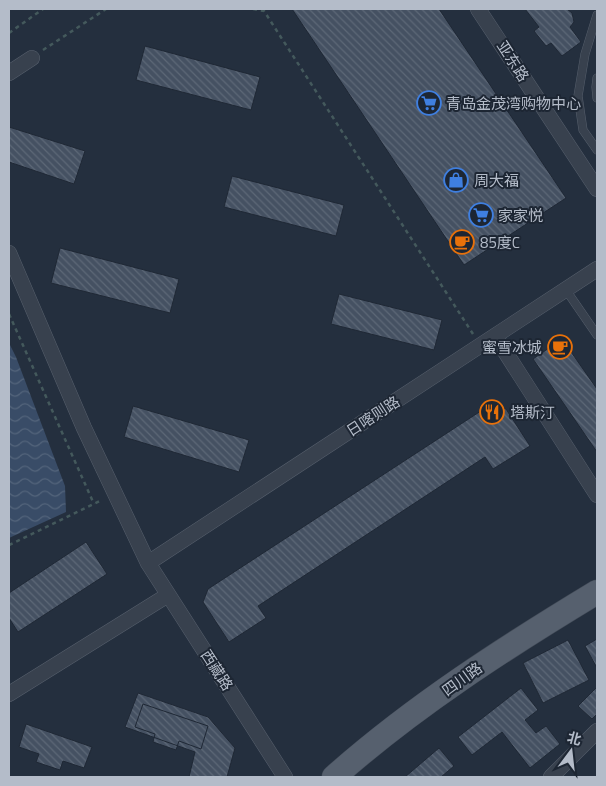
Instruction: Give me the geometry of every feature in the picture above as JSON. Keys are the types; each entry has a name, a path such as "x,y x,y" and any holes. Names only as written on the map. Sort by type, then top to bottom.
{"main road":[{"name":"四川路","path":"334,777 370,745 479,666 597,592"}],"street":[{"name":"亚东路","path":"478,9 597,189"},
{"path":"9,73 32,58"},
{"name":"西藏路","path":"9,253 84,428 148,563 286,777"},
{"name":"日喀则路","path":"148,563 597,269"},
{"path":"495,336 597,495"},
{"path":"9,694 168,595"},
{"path":"552,777 597,731"}],"lane":[{"path":"597,15 584,54 578,96 583,130 597,150"},
{"path":"597,78 597,98"},
{"path":"566,290 597,335"}],"path":[{"path":"9,33 44,9"},
{"path":"32,58 106,9"},
{"path":"253,9 264,11 480,346"},
{"path":"9,314 94,504 9,545"}],"water":[{"path":"9,343 65,486 66,512 9,538"}],"building":[{"name":"青岛金茂湾购物中心","path":"292,9 439,9 566,198 464,265"},
{"path":"525,9 567,9 572,13 574,22 570,27 581,42 562,56 551,43 546,46 534,31 539,27"},
{"path":"145,46 260,77 251,110 136,80"},
{"path":"9,127 85,151 74,184 9,162"},
{"path":"232,176 344,205 336,236 224,207"},
{"path":"60,248 179,279 170,313 51,283"},
{"path":"339,294 442,320 434,350 331,324"},
{"path":"562,339 597,389 597,452 533,359"},
{"path":"490,405 506,409 530,446 493,469 485,457 258,606 266,618 229,642 203,602 208,589"},
{"path":"133,406 249,440 239,472 124,437"},
{"path":"86,542 107,574 18,632 9,618 9,593"},
{"path":"597,639 597,668 585,646"},
{"path":"568,640 589,680 543,703 523,663"},
{"path":"597,687 597,714 592,719 578,706"},
{"path":"521,688 538,710 525,720 536,733 546,726 560,744 530,768 502,732 472,755 458,737"},
{"path":"138,693 208,717 235,748 227,777 189,777 195,752 125,727"},
{"path":"143,704 208,726 201,749 179,741 176,750 153,742 155,734 135,727"},
{"path":"26,724 92,747 84,768 63,761 60,770 36,762 39,754 19,747"},
{"path":"439,748 454,766 441,777 405,777"}],"place":[{"name":"青岛金茂湾购物中心","path":"429,103"},
{"name":"周大福","path":"456,180"},
{"name":"家家悦","path":"481,215"},
{"name":"85度C","path":"462,242"},
{"name":"蜜雪冰城","path":"560,347"},
{"name":"塔斯汀","path":"492,412"}]}
